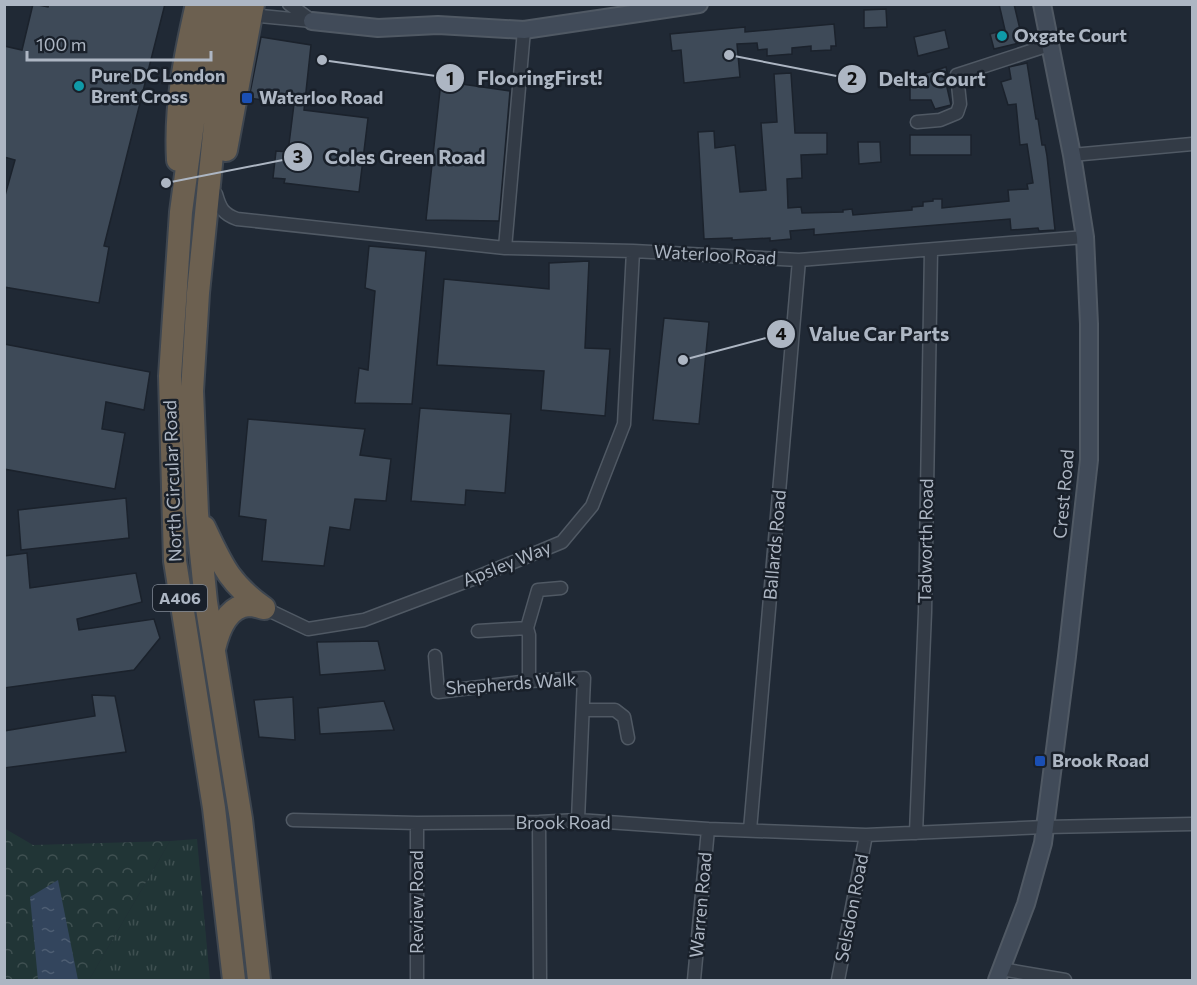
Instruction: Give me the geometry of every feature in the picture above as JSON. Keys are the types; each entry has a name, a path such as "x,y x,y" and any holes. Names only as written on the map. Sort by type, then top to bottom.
{"highway":[{"name":"A406","path":"202,256 216,194 228,10"},
{"name":"North Circular Road","path":"228,10 200,71 181,212 170,376 175,561 214,808 234,981"},
{"name":"North Circular Road","path":"228,10 202,256 192,391 197,513 213,652 241,819 259,981"},
{"path":"197,513 222,565 233,582 264,608"},
{"path":"213,652 221,626 233,612 249,605 264,608"}],"street":[{"path":"289,4 312,21"},
{"name":"Crest Road","path":"999,975 1026,904 1043,843 1089,459 1089,324 1085,237 1072,155 1042,4"},
{"path":"228,10 378,28 438,25 524,30 687,5"},
{"path":"505,248 524,30"},
{"path":"917,122 940,120 957,113 960,104 957,75 1049,45"},
{"path":"1072,155 1192,144"},
{"name":"Waterloo Road","path":"216,194 220,208 228,216 237,219 505,248 633,251 799,260 1085,237"},
{"name":"Tadworth Road","path":"916,833 925,612 931,250"},
{"name":"Apsley Way","path":"264,608 308,629 364,620 562,542 592,506 624,424 633,251"},
{"name":"Ballards Road","path":"750,830 799,260"},
{"path":"530,681 527,628 538,590 561,588"},
{"path":"478,631 527,628"},
{"name":"Shepherds Walk","path":"435,656 438,692 530,681 584,678 578,820"},
{"path":"583,710 615,710 624,717 628,738"},
{"name":"Brook Road","path":"293,820 417,823 578,820 708,829 866,835 1045,827 1192,824"},
{"path":"539,822 540,981"},
{"name":"Review Road","path":"417,823 417,981"},
{"name":"Warren Road","path":"694,981 708,829"},
{"name":"Selsdon Road","path":"838,981 866,835"},
{"path":"999,975 1065,981"}],"green space":[{"path":"4,828 33,845 170,841 89,980 5,980"},
{"path":"197,839 210,980 89,980 170,841"}],"water":[{"path":"58,880 78,980 38,980 30,897"}],"building":[{"name":"Pure DC London Brent Cross","path":"33,4 48,7 49,4 165,4 104,246 109,247 99,303 4,287 4,199 15,160 4,157 4,46 22,50"},
{"name":"Oxgate Court","path":"999,4 1014,4 1023,42 994,49 990,34 1005,30"},
{"path":"886,9 887,27 864,28 864,10"},
{"path":"834,24 836,46 831,46 831,50 811,51 811,46 792,48 792,54 767,56 767,49 758,50 757,43 737,44 740,77 684,83 681,50 672,51 670,34 745,27 745,32"},
{"path":"945,30 949,48 918,56 914,37"},
{"path":"261,37 311,45 304,110 368,118 359,192 284,183 285,179 273,178 276,151 288,152 294,104 249,98"},
{"path":"1027,63 1036,119 1038,119 1042,145 1045,145 1047,156 1055,230 1039,231 1038,228 1011,230 1010,219 814,235 814,229 790,231 791,239 770,241 770,238 704,239 698,132 714,131 715,148 735,145 740,192 766,190 761,123 777,122 774,74 791,73 795,133 827,133 827,154 801,155 802,178 787,179 788,208 801,207 802,213 843,212 843,210 852,209 853,215 912,210 912,207 923,206 923,202 933,201 933,199 942,199 942,208 1009,201 1008,190 1028,189 1027,184 1033,183 1027,144 1020,145 1016,104 1008,105 1001,82 1011,79 1009,67"},
{"path":"946,67 949,81 946,83 951,105 935,109 931,100 910,100 910,84 925,79 923,74"},
{"path":"441,81 510,91 499,221 426,220"},
{"path":"910,135 971,135 971,155 910,155"},
{"path":"858,142 880,142 881,162 859,164"},
{"path":"369,246 426,251 412,404 355,403 359,368 368,370 375,291 365,288"},
{"path":"589,261 585,348 610,349 605,416 541,410 544,371 437,365 444,279 549,289 549,263"},
{"path":"664,318 709,322 699,424 653,420"},
{"path":"4,344 150,372 144,410 106,402 102,429 125,433 115,489 4,469"},
{"path":"420,408 511,414 505,493 466,490 465,505 411,501"},
{"path":"248,419 365,429 360,455 391,459 386,501 355,499 350,530 330,527 324,566 262,561 266,520 239,516"},
{"path":"126,498 129,538 21,550 18,510"},
{"path":"27,553 30,588 136,573 142,602 77,619 79,630 154,619 160,638 134,670 4,688 4,556"},
{"path":"378,641 385,670 320,675 317,642"},
{"path":"92,695 115,696 126,752 4,768 4,731 95,716"},
{"path":"293,697 295,740 259,737 254,700"},
{"path":"384,701 394,730 320,734 318,708"}],"place":[{"name":"Oxgate Court","path":"1002,36"},
{"name":"Delta Court","path":"729,55"},
{"name":"FlooringFirst!","path":"322,60"},
{"name":"Pure DC London Brent Cross","path":"79,86"},
{"name":"Waterloo Road","path":"247,98"},
{"name":"Coles Green Road","path":"166,183"},
{"name":"Value Car Parts","path":"683,360"},
{"name":"Brook Road","path":"1040,761"}]}
